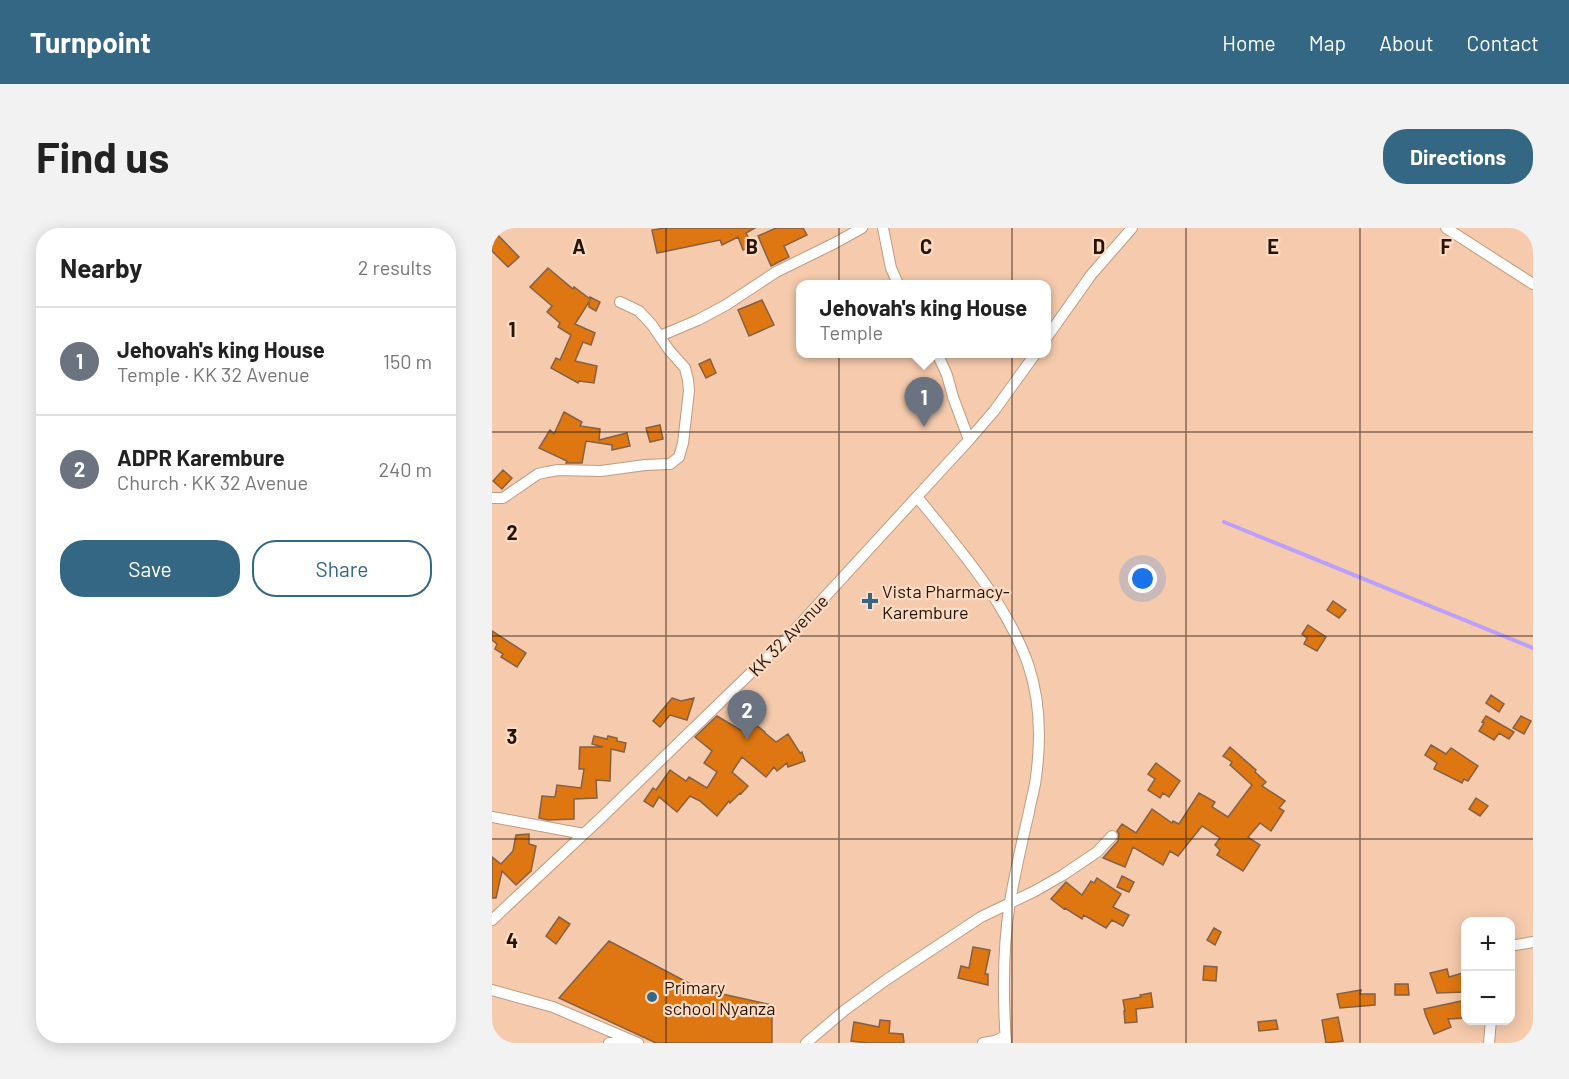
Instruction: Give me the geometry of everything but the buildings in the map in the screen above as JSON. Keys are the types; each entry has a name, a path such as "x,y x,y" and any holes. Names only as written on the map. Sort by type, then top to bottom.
{"street":[{"path":"660,336 698,320 726,305 776,272 862,228"},
{"path":"883,228 891,268 896,280"},
{"path":"1051,332 1091,275 1132,228"},
{"path":"1446,228 1533,284"},
{"path":"492,498 503,498 538,474 547,471 601,471 670,464 681,453 689,391 685,368 639,311 620,302"},
{"path":"939,358 969,440"},
{"name":"KK 32 Avenue","path":"492,920 790,635 969,440 994,411 1033,358"},
{"path":"916,497 965,558 1002,612 1020,644 1036,696 1039,734 1036,778 1010,902 1004,1004 1006,1040 983,1043"},
{"path":"492,817 584,834"},
{"path":"806,1043 886,980 981,917 1063,875 1097,852 1112,836"},
{"path":"1515,945 1533,942"},
{"path":"492,990 553,1007 633,1041"},
{"path":"1489,1043 1490,1025"},
{"path":"609,1043 633,1041"}],"waterway":[{"path":"1224,522 1533,648"}],"place":[{"name":"Jehovah's king House","path":"924,427"},
{"name":"Vista Pharmacy- Karembure","path":"870,601"},
{"name":"ADPR Karembure","path":"747,740"},
{"name":"Primary school Nyanza","path":"652,997"}]}
